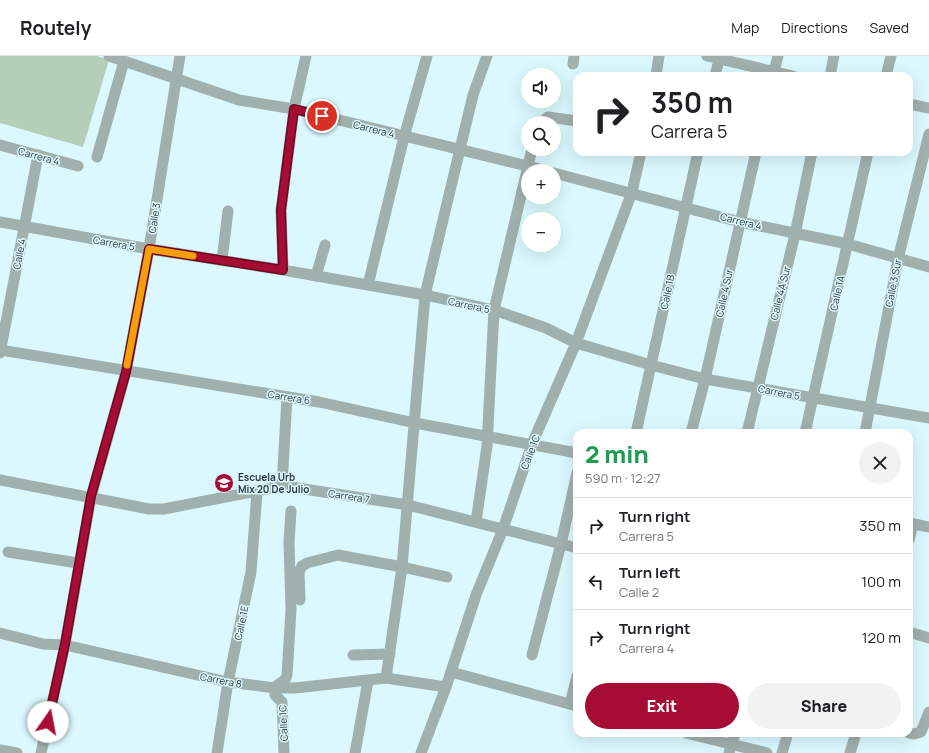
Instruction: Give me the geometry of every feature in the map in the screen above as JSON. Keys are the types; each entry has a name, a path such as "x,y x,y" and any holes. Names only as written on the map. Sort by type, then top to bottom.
{"street":[{"name":"Carrera 4","path":"109,56 239,100 294,109 521,165"},
{"name":"Calle 3","path":"41,753 65,644 91,496 126,372 149,249 175,78 180,56"},
{"path":"280,269 281,210 294,109 306,56"},
{"path":"368,285 404,137 426,56"},
{"path":"386,678 402,566 425,295 473,95 487,56"},
{"path":"657,72 659,56"},
{"path":"707,56 767,72"},
{"path":"774,72 778,56"},
{"path":"831,72 834,56"},
{"path":"887,72 892,56"},
{"path":"716,72 719,58"},
{"path":"97,157 124,61"},
{"path":"913,105 929,108"},
{"path":"561,119 573,120"},
{"name":"Calle 3 Sur","path":"866,429 898,259 929,134"},
{"name":"Carrera 4","path":"0,145 78,166"},
{"name":"Calle 4","path":"0,351 38,155"},
{"name":"Calle 1C","path":"421,753 446,687 476,595 503,529 532,444 576,343 588,307 632,192 640,156"},
{"name":"Calle 1B","path":"637,429 697,156"},
{"name":"Calle 4 Sur","path":"691,429 705,379 755,156"},
{"name":"Calle 4A Sur","path":"748,429 795,234 811,156"},
{"name":"Calle 1A","path":"806,429 867,156"},
{"name":"Carrera 4","path":"561,175 632,192 740,222 848,244 929,267"},
{"path":"476,522 488,437 494,310 521,192"},
{"path":"222,260 228,211"},
{"name":"Carrera 5","path":"0,222 149,249 262,266 425,295 494,310 546,328 576,343 705,379 929,418"},
{"path":"316,276 325,245"},
{"name":"Carrera 6","path":"0,351 316,401 415,423 573,451"},
{"path":"287,397 287,487"},
{"name":"Carrera 7","path":"0,480 91,496 149,509 164,509 287,487 339,496 408,505 573,547"},
{"path":"532,654 561,544 573,491"},
{"name":"Calle 1E","path":"216,753 228,682 251,572 257,492"},
{"path":"277,688 277,684 285,680 287,675 291,610 291,511"},
{"path":"913,523 929,527"},
{"path":"8,552 78,564"},
{"path":"300,600 300,572 302,566 307,563 342,555 402,566 447,577"},
{"name":"Carrera 8","path":"0,633 43,644 65,644 228,682 277,688 296,688 386,678 446,687"},
{"path":"913,633 929,638"},
{"path":"353,655 390,654"},
{"path":"451,672 573,705"},
{"path":"355,753 368,681"},
{"name":"Calle 1C","path":"277,688 275,694 282,702 284,753"},
{"path":"913,734 921,732 929,712"},
{"path":"704,737 767,753"},
{"path":"782,753 787,737"},
{"path":"850,753 855,737"},
{"path":"0,750 17,753"}],"green space":[{"path":"0,56 97,56 109,60 83,147 0,123"}],"slow traffic":[{"path":"127,365 149,249 193,256"}],"place":[{"name":"Escuela Urb Mix 20 De Julio","path":"224,483"}],"route":[{"path":"48,722 65,644 91,496 126,372 149,249 283,270 281,210 294,109 322,116"}]}
